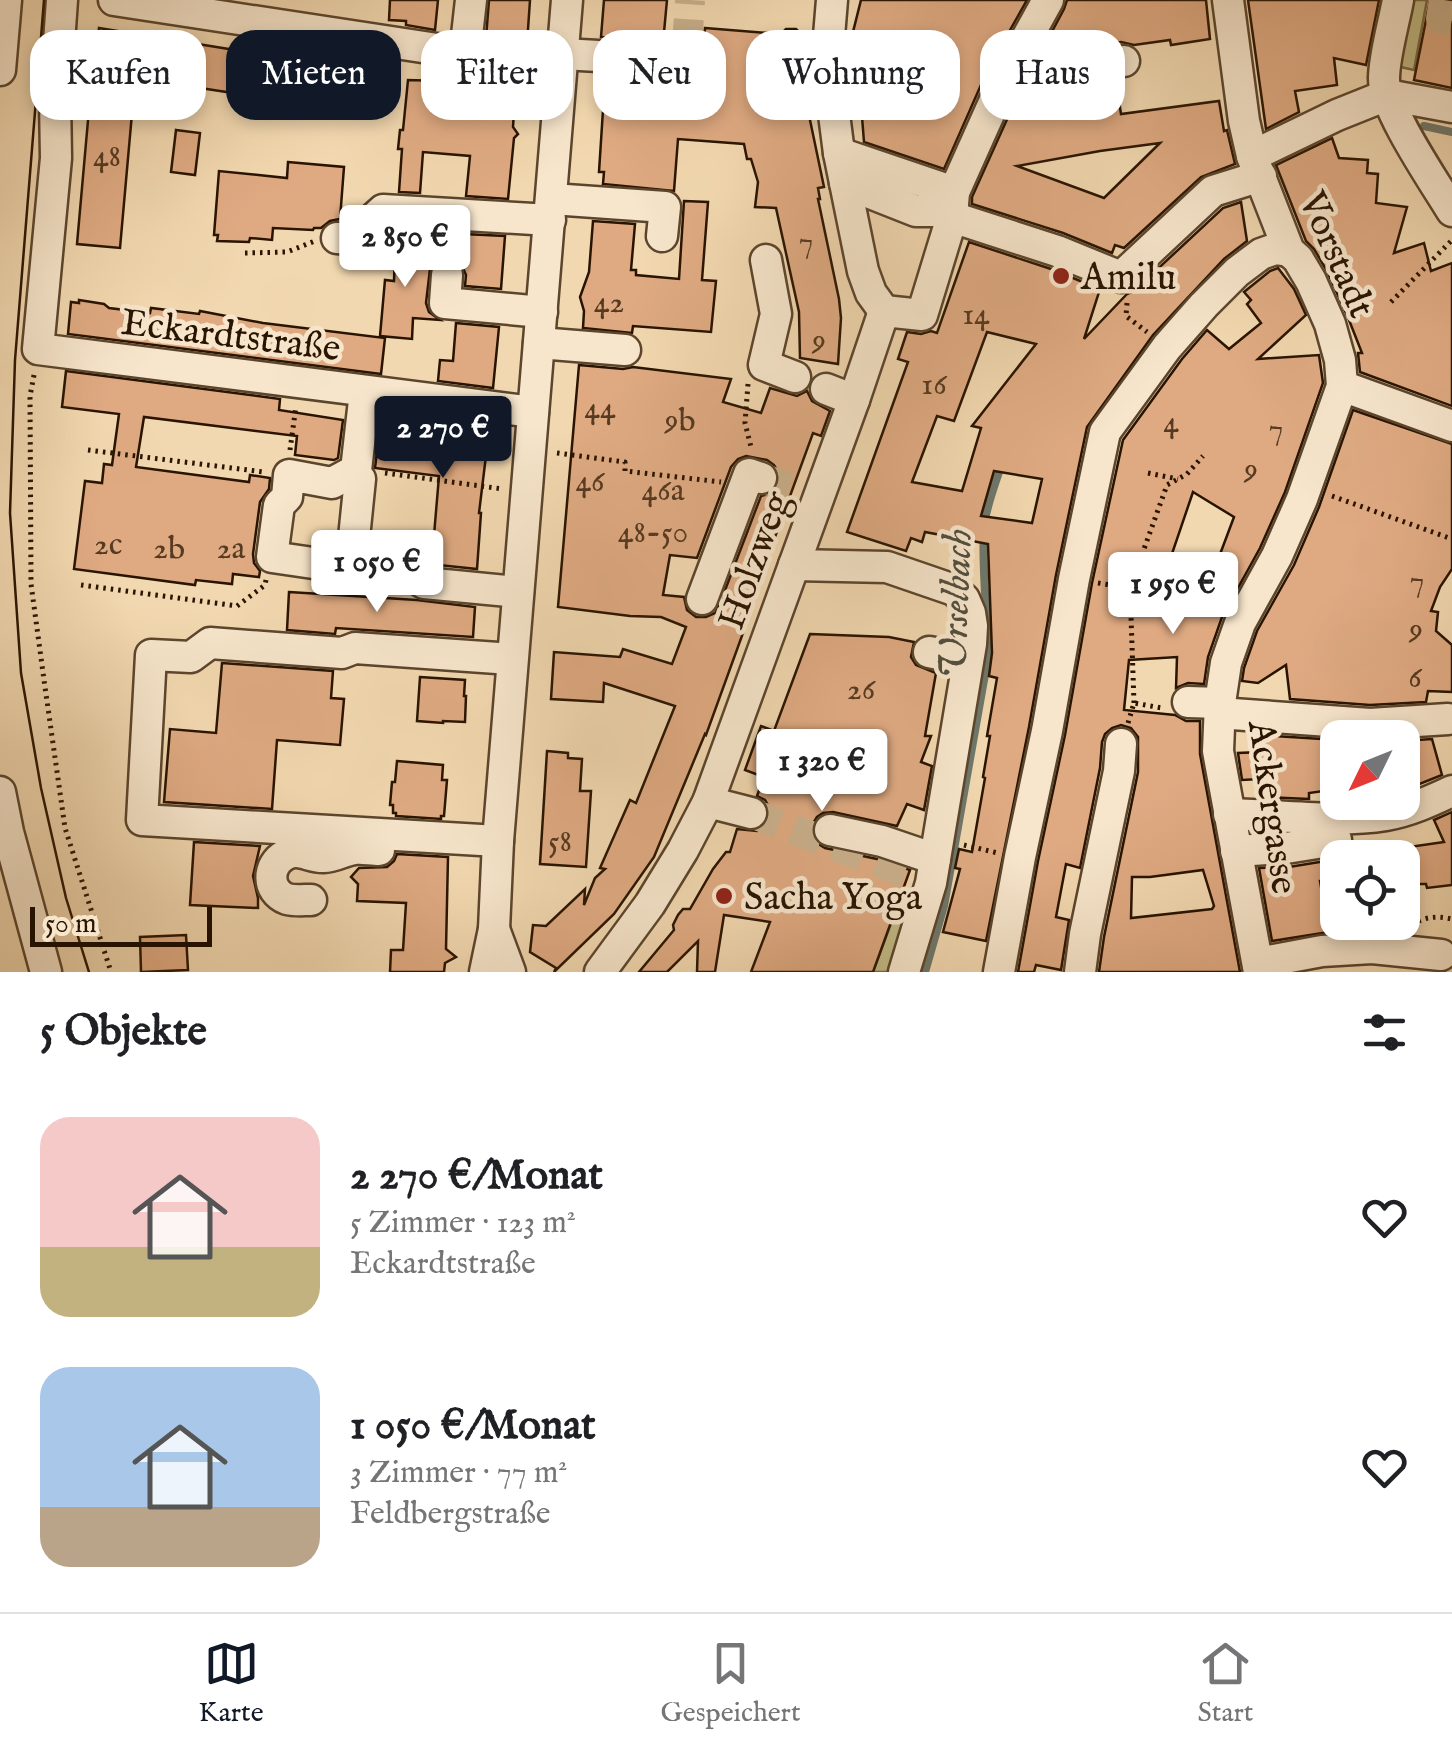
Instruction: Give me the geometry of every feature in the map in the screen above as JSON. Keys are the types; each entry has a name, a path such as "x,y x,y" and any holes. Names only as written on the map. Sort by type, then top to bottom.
{"street":[{"path":"0,70 6,0"},
{"path":"38,349 56,158 55,99 62,0"},
{"path":"114,0 421,46"},
{"path":"468,30 471,0"},
{"path":"565,30 567,0"},
{"path":"832,0 827,60 844,183 863,272 884,311 922,315 949,207 987,120"},
{"path":"1031,30 1048,0"},
{"name":"Vorstadt","path":"1228,0 1244,121 1256,166 1289,251 1298,258 1311,281 1330,324 1342,386"},
{"path":"1398,0 1384,78 1386,95 1452,211"},
{"path":"839,153 949,207 1121,277 1214,191 1337,115 1386,95 1452,107"},
{"path":"485,972 494,929 497,848 557,120"},
{"path":"844,183 916,211 949,207"},
{"path":"400,192 450,202 460,213"},
{"path":"430,222 550,218 665,207 662,236"},
{"path":"338,238 350,239 383,210 550,218"},
{"path":"999,972 1106,432 1166,347 1237,272 1261,254 1276,249 1289,251"},
{"path":"766,260 776,314 764,364 795,377"},
{"path":"447,275 445,302 542,312"},
{"name":"Holzweg","path":"600,972 650,904 708,802 794,565 804,493 840,395 884,311"},
{"path":"539,343 625,350"},
{"name":"Eckardtstraße","path":"38,349 533,412"},
{"path":"1342,386 1452,426"},
{"name":"Ackergasse","path":"1342,386 1306,488 1277,556 1240,623 1226,663 1218,751 1258,968 1322,951 1372,948 1440,955"},
{"path":"350,567 365,392"},
{"path":"358,474 332,483 289,475 287,497 279,505 272,557 416,578 424,583 518,592"},
{"path":"702,599 751,481"},
{"path":"794,565 888,568 954,590 964,599 970,613 968,660 933,865 904,972"},
{"path":"497,848 142,820 151,655 191,657 210,643 342,653 355,648 512,659"},
{"path":"929,652 968,660"},
{"path":"1188,702 1370,724 1451,723"},
{"path":"1080,972 1121,744"},
{"path":"1229,814 1360,818 1414,808 1452,791"},
{"path":"0,792 46,972"},
{"path":"708,802 751,813"},
{"path":"830,830 882,842 933,865"},
{"path":"1236,851 1320,843"},
{"path":"311,900 279,894 270,877 276,861 292,852 321,858 354,849 497,848"},
{"path":"494,929 510,972"}],"path":[{"path":"245,253 287,252 316,240 338,238"},
{"path":"1391,302 1452,240"},
{"path":"1121,277 1128,289 1126,316 1166,347"},
{"path":"38,349 30,396 31,584 65,828 111,972"},
{"path":"553,452 626,462 626,471 751,481 754,459 745,422 750,368 764,364"},
{"path":"88,450 289,475 299,384"},
{"path":"1121,744 1134,703 1130,588 1167,485 1187,474 1204,456"},
{"path":"1148,473 1178,479"},
{"path":"358,474 511,490"},
{"path":"1306,488 1452,538"},
{"path":"81,584 236,606 265,584 272,557"},
{"path":"1134,703 1170,709 1188,702"},
{"path":"933,865 1020,857"}],"shaded area":[{"path":"1409,0 1427,0 1414,70 1396,66"},
{"path":"904,888 914,892 893,972 873,972"}],"building":[{"path":"390,0 438,0 435,30 389,20"},
{"path":"489,0 530,0 528,30 487,30"},
{"path":"604,0 667,0 664,30 602,30"},
{"path":"861,0 1027,0 1010,30 980,30 980,87 944,169 864,142 862,120 960,120 960,30 854,30"},
{"path":"1067,0 1206,0 1210,39 1134,45 1125,43 1125,30 1053,30"},
{"path":"1248,0 1379,0 1366,65 1334,58 1337,85 1295,91 1299,112 1266,129"},
{"path":"1430,0 1452,0 1452,88 1414,80"},
{"path":"705,28 746,31 746,120 810,120 824,187 818,188 818,199 839,299 838,364 800,358 799,312 776,208 755,207 758,182 744,144 678,139 674,191 603,184 604,172 599,172 602,120 726,120 726,30"},
{"path":"206,45 226,49 226,92 206,89"},
{"path":"408,80 421,80 421,120 513,120 518,134 514,138 508,199 466,196 470,156 423,152 420,193 399,192 402,149 398,149"},
{"path":"1219,101 1235,164 1201,177 1124,248 1115,245 1112,253 972,204 1007,120 1125,120 1125,113","holes":["1160,143 1104,198 1017,166 1100,151"]},
{"path":"88,120 131,120 120,248 77,244"},
{"path":"176,130 200,133 195,175 171,172"},
{"path":"1332,138 1339,158 1368,160 1367,173 1378,174 1376,203 1407,207 1394,253 1424,243 1431,271 1452,263 1452,406 1360,372 1358,353 1362,353 1349,320 1327,271 1306,241 1276,165"},
{"path":"288,162 344,167 340,219 313,230 273,228 272,240 217,241 218,235 214,235 219,171 287,178"},
{"path":"684,201 708,202 702,280 716,281 711,332 633,326 632,333 583,328 580,297 589,272 593,221 635,224 631,270 636,270 636,275 679,279"},
{"path":"1241,202 1247,241 1224,259 1153,335 1087,427 986,941 943,932 960,869 955,868 959,849 972,852 997,678 989,676 992,653 988,544 925,532 922,542 911,538 906,551 847,532 908,362 898,359 907,332 937,333 969,242 1100,289 1084,339 1127,294 1223,208","holes":["987,332 1036,344 972,426 981,428 962,491 912,482 937,416 954,421","994,471 1042,479 1032,523 981,516"]},
{"path":"396,230 418,231 416,267 430,269 426,303 429,312 440,320 413,318 412,339 380,336 385,280 394,281"},
{"path":"464,234 505,236 501,289 465,286 461,264"},
{"path":"1278,268 1306,315 1258,359 1319,355 1323,383 1285,492 1222,617 1208,657 1204,684 1188,683 1176,688 1177,657 1129,660 1124,710 1200,721 1200,754 1240,972 1099,972 1138,772 1138,737 1131,728 1121,725 1105,734 1102,742 1080,868 1066,864 1056,917 1069,920 1061,970 1036,965 1034,972 1018,972 1123,440 1207,330 1229,349 1261,323 1247,304 1251,300 1244,292","holes":["1193,492 1234,517 1219,557 1226,559 1210,598 1161,586","1203,870 1212,909 1131,918 1132,877"]},
{"path":"79,300 109,308 150,313 151,308 199,314 200,311 385,338 381,374 68,334 71,302"},
{"path":"456,323 499,327 493,388 438,381 440,360 453,361"},
{"path":"579,365 731,379 723,402 761,413 770,388 797,396 807,391 812,401 830,411 821,436 813,433 706,735 654,857 614,914 554,972 556,968 530,952 533,925 546,926 585,889 584,905 595,878 605,869 600,868 630,800 636,803 675,706 604,683 603,702 551,699 554,652 620,657 623,649 672,664 686,627 661,617 558,607","holes":["746,456 767,460 779,473 779,483 773,493 761,496 715,613 696,617 687,610 684,597 663,595 670,555 697,558 731,467"]},
{"path":"66,371 280,399 279,410 343,420 338,458 295,455 297,436 144,417 136,467 249,482 250,475 270,478 269,489 260,502 253,554 259,577 233,574 232,584 196,580 195,585 74,569 85,481 102,483 104,464 112,465 119,414 62,407"},
{"path":"1353,410 1452,444 1452,569 1431,611 1438,612 1436,631 1452,645 1452,692 1428,691 1426,702 1370,705 1290,699 1286,665 1258,683 1242,681 1257,631 1294,565 1319,507"},
{"path":"381,419 489,431 477,569 429,564 439,476 375,468"},
{"path":"289,592 475,607 473,637 336,628 335,634 287,630"},
{"path":"810,634 889,637 914,642 911,657 916,665 936,673 925,736 931,736 921,762 932,766 924,810 907,804 897,826 833,812 823,813 812,825 813,837 825,848 910,870 873,972 751,972 770,922 724,915 715,972 697,972 698,941 667,972 639,972 674,930 678,915 683,909 690,909 713,869 730,852 737,829 757,831 769,819 769,807 757,796 764,777 745,770 761,726 774,731"},
{"path":"222,663 333,671 331,698 344,699 340,745 277,740 272,809 164,802 170,729 216,733"},
{"path":"420,677 465,680 465,722 417,721"},
{"path":"1260,735 1320,739 1320,791 1309,793 1309,799 1261,797 1260,779 1242,780 1238,753 1261,752"},
{"path":"1432,739 1442,775 1420,784 1420,740"},
{"path":"547,751 582,759 580,791 591,791 586,867 540,864"},
{"path":"397,761 443,765 442,780 447,780 441,819 393,813 390,805"},
{"path":"1452,812 1452,885 1427,888 1420,884 1420,845 1444,842 1434,820"},
{"path":"194,842 260,846 253,876 258,908 190,905"},
{"path":"397,854 448,857 446,949 456,957 445,963 444,972 390,972 391,950 403,950 406,903 357,901 358,884 351,877 359,868 387,867"},
{"path":"1320,862 1320,933 1272,941 1259,868"},
{"path":"186,935 188,970 141,972 140,937"}],"waterway":[{"name":"Urselbach","path":"1424,126 1452,132"},
{"name":"Urselbach","path":"925,972 944,906 987,663 984,527 1001,466"}],"tunnel":[{"path":"688,30 690,0"},
{"path":"1444,0 1441,19 1452,21"},
{"path":"761,478 791,488"},
{"path":"751,813 909,874"}],"tram line":[{"path":"44,0 15,360 10,513 21,673 66,898 89,972"}],"place":[{"name":"Amilu","path":"1061,276"},
{"name":"Sacha Yoga","path":"724,896"}]}
